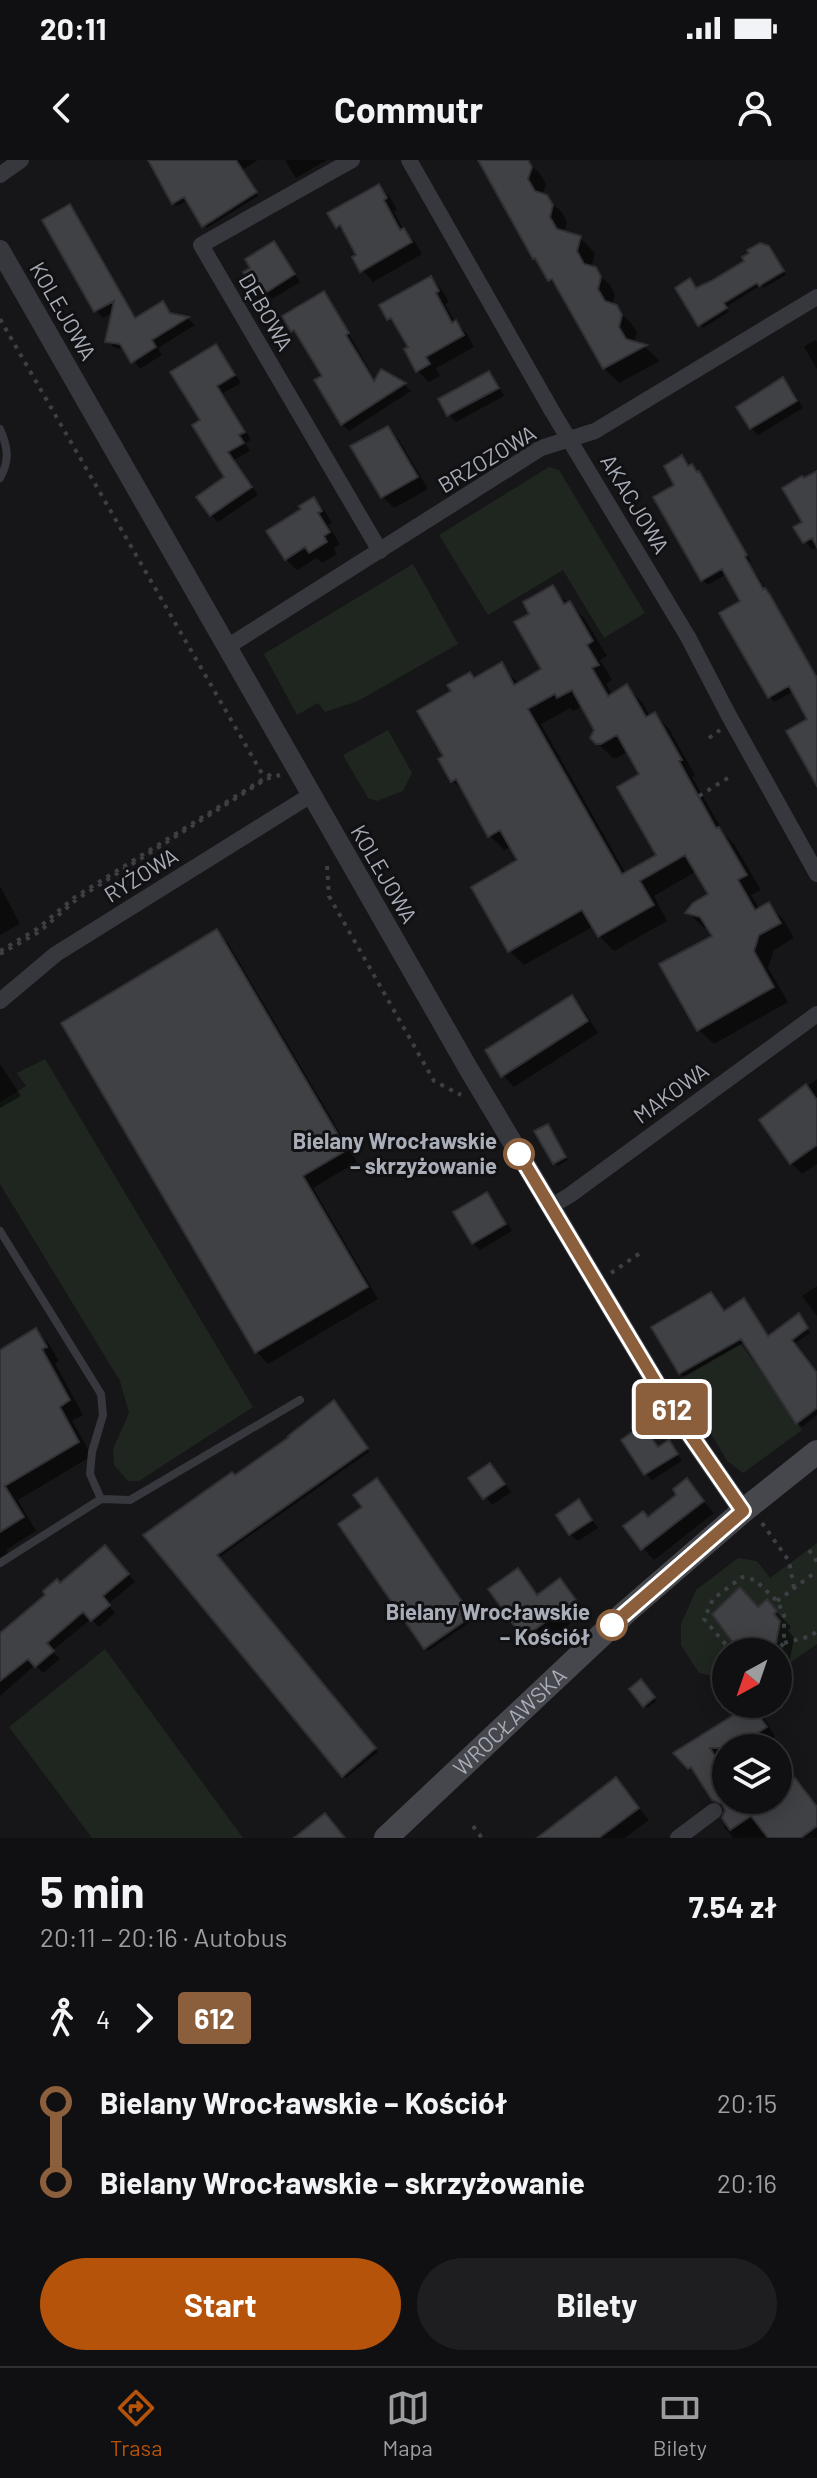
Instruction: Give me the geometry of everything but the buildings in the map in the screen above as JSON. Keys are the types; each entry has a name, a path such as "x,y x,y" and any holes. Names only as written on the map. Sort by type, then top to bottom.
{"main road":[{"name":"WROCŁAWSKA","path":"393,1836 626,1612 752,1516 817,1452"}],"street":[{"path":"0,175 21,160"},
{"name":"DĘBOWA","path":"352,160 201,245 380,551"},
{"name":"AKACJOWA","path":"409,160 688,637 817,874"},
{"name":"KOLEJOWA","path":"2,258 550,1207 665,1398 752,1516"},
{"name":"BRZOZOWA","path":"227,647 541,448 595,431 817,297"},
{"name":"RYŻOWA","path":"0,1001 56,954 311,795"},
{"name":"MAKOWA","path":"550,1207 817,1014"},
{"path":"678,1838 712,1812"}],"lane":[{"path":"0,429 8,462 0,478"},
{"path":"0,1231 101,1394 103,1415 92,1452 90,1474 101,1499"},
{"path":"0,1563 101,1499 130,1500 300,1400"}],"path":[{"path":"0,319 264,777"},
{"path":"0,952 37,929 75,897 264,777 293,762"},
{"path":"699,796 731,776"},
{"path":"0,952 39,932 77,899 273,777"},
{"path":"327,866 329,896 434,1081 468,1099"},
{"path":"606,1277 643,1251"},
{"path":"752,1516 778,1543 789,1561 794,1588"},
{"path":"809,1550 817,1562"},
{"path":"777,1601 817,1571"},
{"path":"720,1638 704,1619 713,1599 742,1577 755,1580 777,1601 784,1614 784,1638"},
{"path":"792,1641 811,1636 817,1631"},
{"path":"473,1826 482,1838"}],"shaded area":[{"path":"549,467 559,470 645,613 604,638 563,570 488,615 439,535"},
{"path":"413,564 458,644 358,701 325,712 318,703 297,715 264,654"},
{"path":"388,730 412,773 403,791 377,801 368,798 343,755"},
{"path":"45,1059 253,1407 139,1481 128,1481 114,1465 113,1449 129,1413 120,1381 0,1184 0,1102 26,1086 17,1073"},
{"path":"741,1344 802,1430 743,1473 727,1461 679,1379"},
{"path":"817,1543 817,1644 792,1661 792,1638 712,1638 712,1676 699,1673 681,1645 681,1624 696,1590 738,1558 757,1561 770,1578"},
{"path":"105,1649 243,1838 92,1838 9,1727"}],"bus line":[{"name":"612","path":"519,1154 665,1398 743,1511 612,1625"}],"place":[{"name":"Bielany Wrocławskie – skrzyżowanie","path":"519,1154"},
{"name":"Bielany Wrocławskie – Kościół","path":"612,1625"}]}
